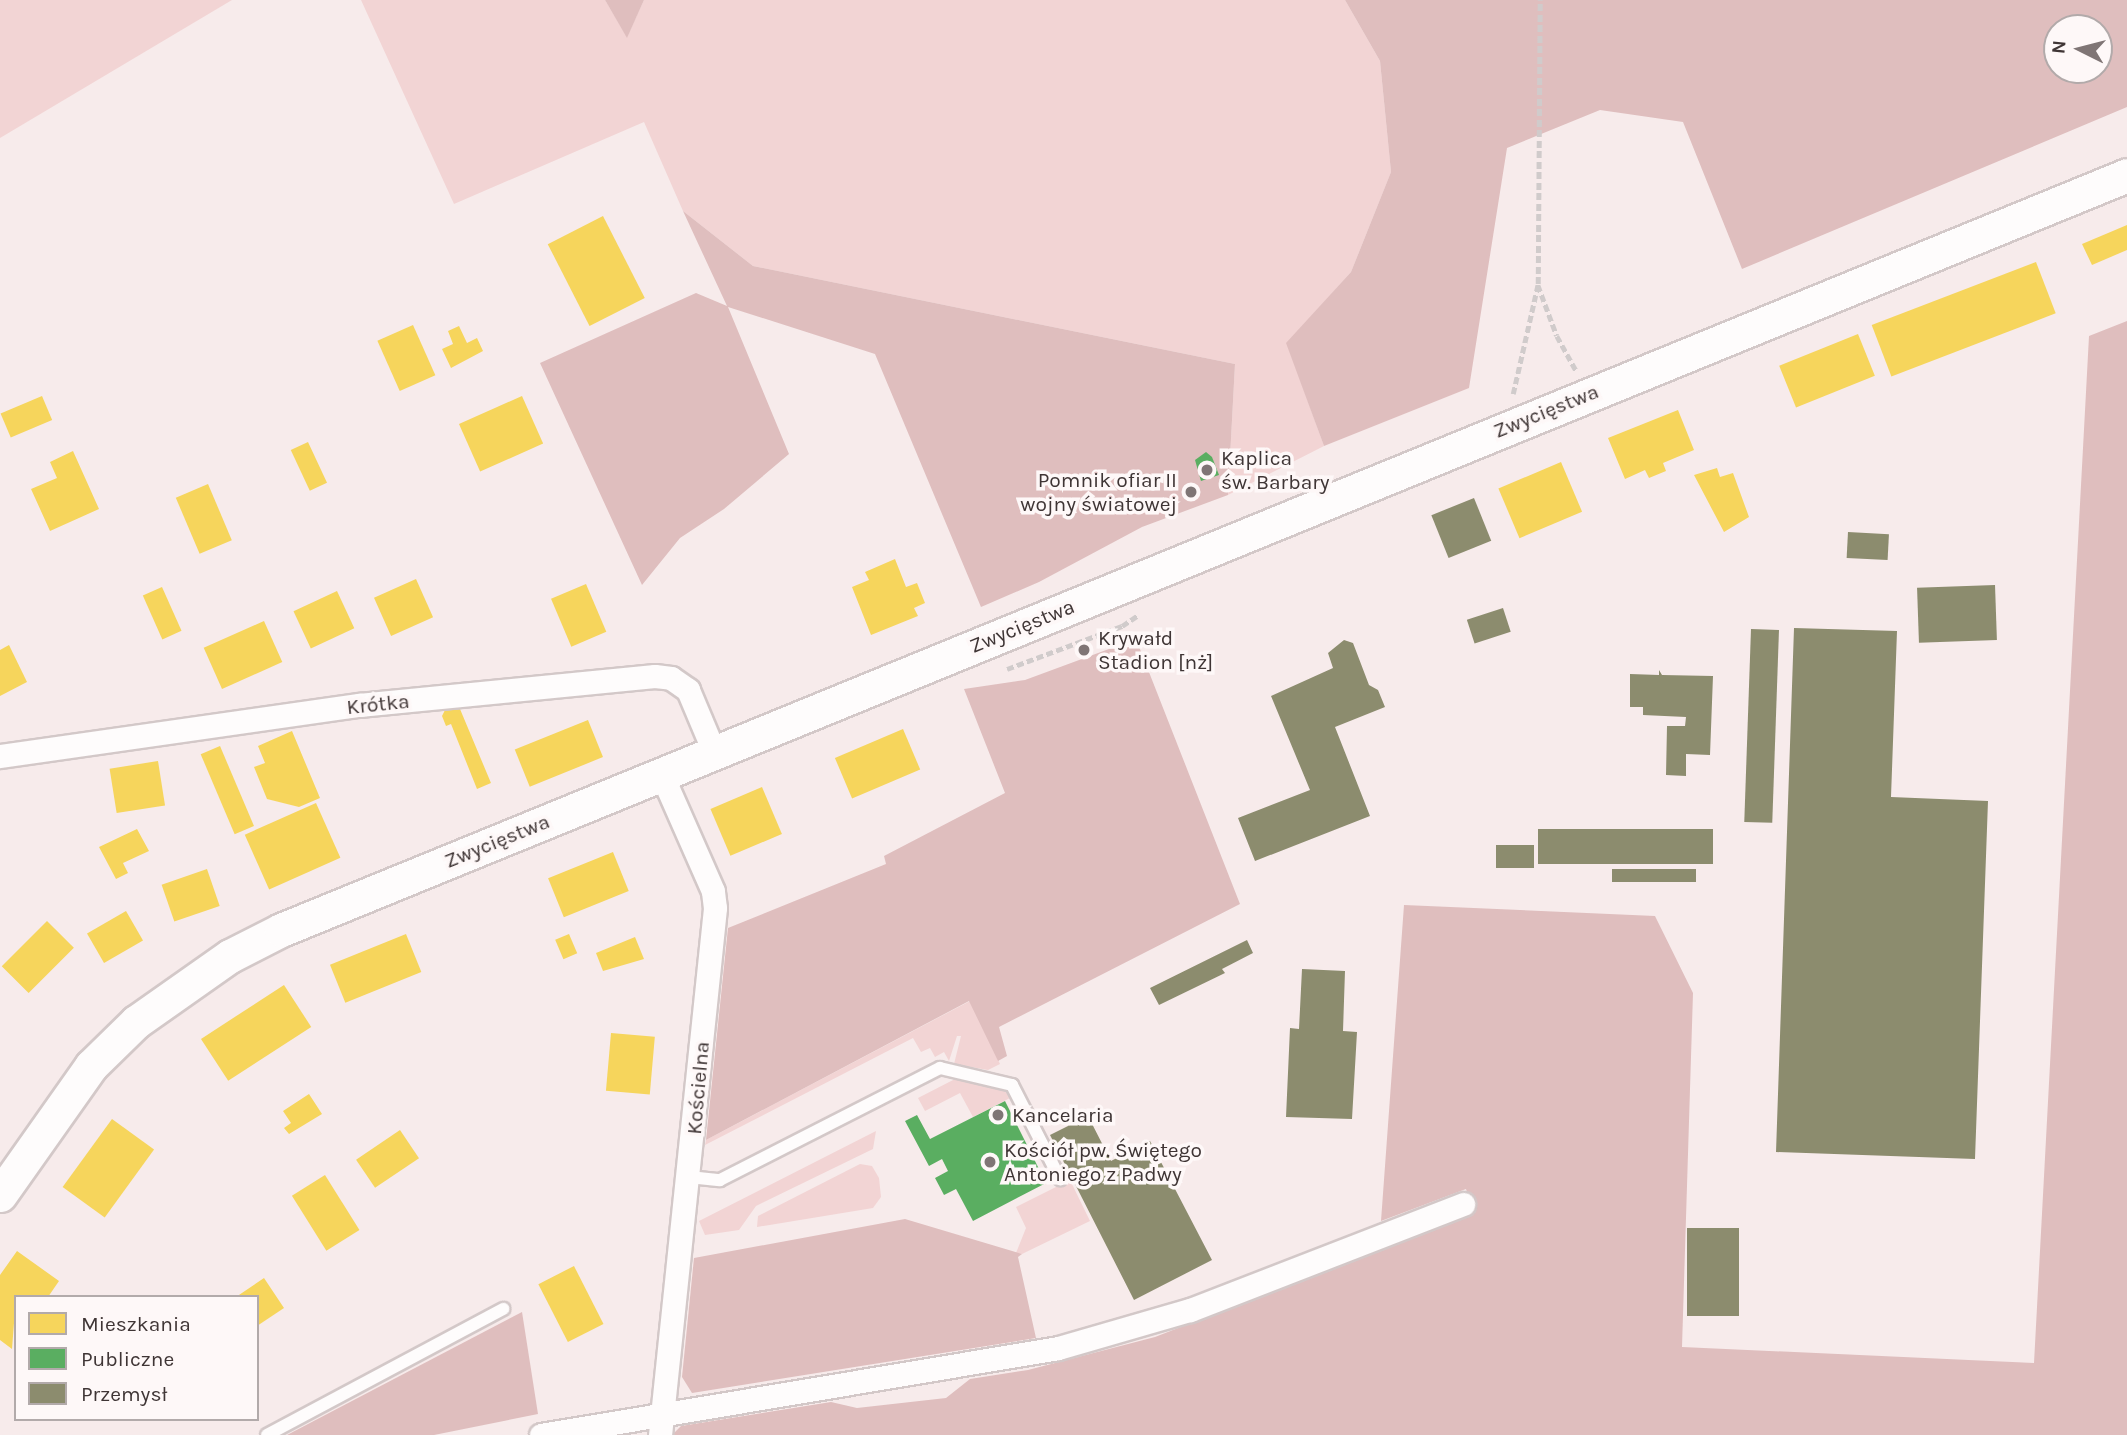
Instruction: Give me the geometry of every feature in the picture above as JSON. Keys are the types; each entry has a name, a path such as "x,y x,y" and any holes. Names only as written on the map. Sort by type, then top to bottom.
{"main road":[{"name":"Zwycięstwa","path":"0,1195 91,1066 147,1014 230,956 281,930 2127,175"}],"street":[{"name":"Krótka","path":"0,756 359,705 645,676 674,680 690,693 714,752"},
{"name":"Kościelna","path":"661,773 715,899 689,1177 661,1424"},
{"path":"541,1435 661,1424 1058,1348 1190,1310 1463,1204"}],"lane":[{"path":"689,1177 720,1180 940,1068 1012,1085 1060,1179"},
{"path":"267,1435 503,1309"}],"path":[{"path":"1508,426 1538,284 1540,0"},
{"path":"1538,284 1557,337 1590,393"}],"shaded area":[{"path":"0,0 232,0 0,138"},
{"path":"361,0 605,0 627,37 644,0 1345,0 1380,61 1391,172 1351,272 1287,343 1324,446 1228,495 1235,364 753,266 683,211 644,122 454,204"},
{"path":"605,0 644,0 627,38"},
{"path":"1345,0 2127,0 2127,107 1742,269 1683,122 1600,110 1507,148 1469,388 1324,446 1286,343 1351,272 1391,172 1380,61"},
{"path":"683,211 753,266 1235,364 1228,495 1142,527 1039,582 981,607 875,354 728,307 789,454 724,509 680,538 642,585 540,363 696,293 727,306"},
{"path":"2127,321 2127,1435 672,1435 681,1426 831,1402 857,1408 946,1398 970,1379 1028,1370 1155,1337 1473,1213 1466,1189 1381,1221 1404,905 1655,916 1693,993 1682,1347 2034,1363 2089,336"},
{"path":"1136,639 1240,904 999,1027 1007,1056 998,1061 969,1001 706,1140 728,928 886,864 884,856 1005,793 964,689 1025,680"},
{"path":"970,1001 1000,1064 988,1070 954,1064 961,1036 957,1036 949,1061 944,1052 935,1057 930,1048 921,1052 913,1038 705,1145 706,1140"},
{"path":"955,1079 1007,1091 1010,1098 973,1117 960,1093 925,1111 918,1098"},
{"path":"876,1131 873,1149 756,1206 739,1230 705,1235 699,1221"},
{"path":"860,1164 872,1166 879,1178 881,1197 873,1208 757,1227 758,1216"},
{"path":"1070,1180 1090,1221 1022,1254 1016,1253 1026,1228 1016,1207"},
{"path":"905,1219 1022,1254 1018,1257 1036,1338 692,1393 682,1377 694,1258"},
{"path":"522,1312 538,1414 434,1435 287,1435"}],"building: Mieszkania":[{"path":"603,216 645,298 590,326 548,244"},
{"path":"2127,225 2127,250 2092,265 2082,244"},
{"path":"2036,262 2056,313 1891,376 1872,325"},
{"path":"413,325 435,375 400,391 377,341"},
{"path":"459,326 467,343 477,338 483,351 451,368 442,349 453,344 448,331"},
{"path":"1858,334 1875,376 1796,408 1779,366"},
{"path":"42,396 52,420 11,438 1,414"},
{"path":"522,396 543,444 480,472 459,424"},
{"path":"1678,410 1694,450 1663,463 1666,471 1649,478 1645,470 1625,479 1608,438"},
{"path":"308,442 327,483 310,491 291,450"},
{"path":"73,451 99,509 50,531 31,489 57,478 50,462"},
{"path":"1561,462 1582,512 1520,538 1498,489"},
{"path":"1717,468 1720,477 1733,473 1749,517 1724,532 1694,475"},
{"path":"208,484 232,540 200,554 176,498"},
{"path":"895,559 906,587 917,583 925,603 914,608 918,616 871,635 852,587 869,580 865,572"},
{"path":"416,579 433,617 391,636 374,598"},
{"path":"586,584 606,632 571,647 551,599"},
{"path":"162,587 182,631 162,639 143,596"},
{"path":"337,591 354,628 311,648 293,611"},
{"path":"264,621 282,662 222,689 204,648"},
{"path":"9,645 27,682 0,696 0,650"},
{"path":"460,709 491,783 477,789 451,724 446,726 442,716 445,710"},
{"path":"588,720 603,757 530,787 515,750"},
{"path":"903,729 920,770 852,798 835,758"},
{"path":"292,731 320,798 299,807 267,799 254,767 265,763 258,746"},
{"path":"220,746 254,826 235,834 201,754"},
{"path":"158,761 165,805 117,813 110,769"},
{"path":"762,787 782,834 730,856 710,809"},
{"path":"316,803 340,858 269,890 245,835"},
{"path":"137,829 149,851 123,863 128,873 116,879 99,847"},
{"path":"613,852 629,891 564,917 548,878"},
{"path":"207,869 220,906 174,922 162,885"},
{"path":"126,911 143,940 104,963 87,934"},
{"path":"47,921 74,948 29,993 2,966"},
{"path":"406,934 421,972 345,1003 330,965"},
{"path":"569,934 577,953 563,959 555,940"},
{"path":"635,937 644,959 603,971 596,953"},
{"path":"284,985 311,1027 228,1081 201,1039"},
{"path":"611,1033 655,1037 650,1095 606,1091"},
{"path":"309,1094 322,1114 289,1134 284,1128 291,1123 283,1111"},
{"path":"112,1119 154,1150 105,1218 63,1187"},
{"path":"400,1130 419,1158 375,1188 356,1160"},
{"path":"325,1175 359,1230 326,1251 292,1196"},
{"path":"17,1251 59,1281 49,1295 14,1295 12,1349 0,1340 0,1275"},
{"path":"574,1266 604,1324 568,1342 538,1284"},
{"path":"264,1278 284,1308 259,1325 259,1295 239,1295"}],"building: Publiczne":[{"name":"Kaplica św. Barbary","path":"1206,452 1212,457 1219,475 1201,481 1195,460"},
{"name":"Kościół pw. Świętego Antoniego z Padwy","path":"1005,1101 1046,1183 973,1221 956,1189 944,1195 935,1178 948,1171 942,1159 929,1166 905,1121 917,1115 930,1139"}],"building: Przemysł":[{"path":"1474,498 1491,541 1449,558 1431,515"},
{"path":"1848,532 1889,534 1888,560 1847,558"},
{"path":"1995,585 1997,640 1919,643 1917,588"},
{"path":"1503,608 1511,632 1475,644 1467,620"},
{"path":"1794,628 1897,631 1891,797 1988,801 1975,1159 1776,1152"},
{"path":"1751,629 1779,630 1772,823 1744,822"},
{"path":"1344,640 1353,643 1369,685 1378,690 1385,707 1335,727 1370,816 1255,861 1238,818 1310,790 1271,696 1333,668 1328,653"},
{"path":"1659,670 1662,675 1713,676 1710,755 1686,754 1686,776 1666,775 1667,726 1685,726 1686,717 1643,715 1643,707 1630,707 1630,674 1659,675"},
{"path":"1538,829 1713,829 1713,864 1538,864"},
{"path":"1496,845 1534,845 1534,868 1496,868"},
{"path":"1612,869 1696,869 1696,882 1612,882"},
{"path":"1247,940 1253,953 1222,969 1225,973 1159,1005 1150,988"},
{"path":"1302,969 1345,971 1343,1031 1357,1032 1352,1119 1286,1117 1290,1028 1299,1029"},
{"path":"1088,1116 1111,1161 1150,1141 1212,1260 1134,1300 1050,1135"},
{"path":"1687,1228 1739,1228 1739,1316 1687,1316"}],"place":[{"name":"Kaplica św. Barbary","path":"1207,470"},
{"name":"Pomnik ofiar II wojny światowej","path":"1191,492"},
{"name":"Krywałd Stadion [nż]","path":"1084,650"},
{"name":"Kancelaria","path":"998,1115"},
{"name":"Kościół pw. Świętego Antoniego z Padwy","path":"990,1162"}]}
